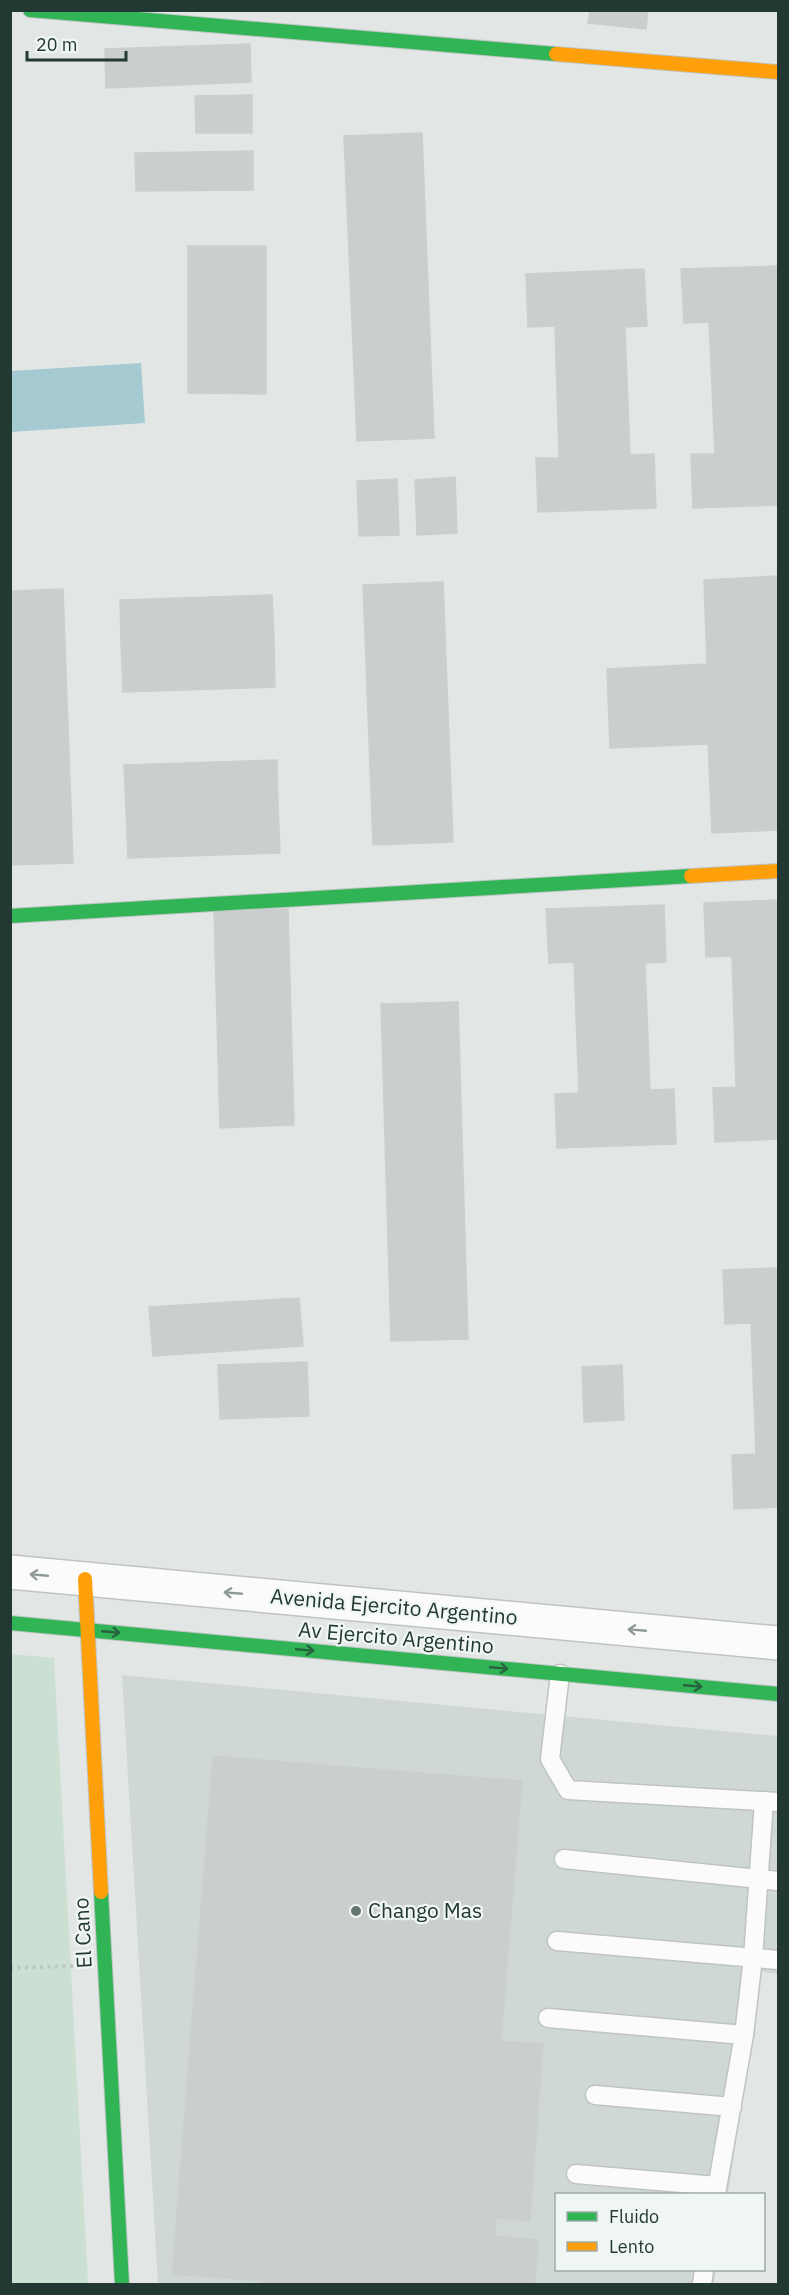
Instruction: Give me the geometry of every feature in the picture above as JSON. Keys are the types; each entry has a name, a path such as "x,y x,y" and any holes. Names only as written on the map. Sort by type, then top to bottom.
{"street":[{"path":"30,10 778,72"},
{"path":"10,916 778,871"},
{"name":"Avenida Ejercito Argentino","path":"10,1572 778,1642"},
{"name":"El Cano","path":"85,1579 122,2284"},
{"name":"Av Ejercito Argentino","path":"10,1623 778,1694"}],"lane":[{"path":"561,1674 550,1759 568,1790 771,1802 758,1879 753,1958 744,2035 717,2190 576,2174"},
{"path":"564,1859 778,1881"},
{"path":"557,1941 778,1960"},
{"path":"548,2018 744,2035"},
{"path":"595,2095 732,2107"}],"path":[{"path":"10,1968 106,1966"}],"shaded area":[{"path":"122,1675 778,1736 778,1974 761,1972 728,2193 555,2193 555,2271 716,2271 714,2284 158,2284"}],"green space":[{"path":"11,1654 54,1658 88,2284 11,2284"}],"water":[{"path":"141,363 145,423 11,432 11,371"}],"building":[{"path":"590,10 648,10 646,29 588,23"},
{"path":"250,44 251,82 106,88 105,49"},
{"path":"252,95 252,133 196,133 195,96"},
{"path":"422,133 434,438 357,441 344,136"},
{"path":"253,151 253,190 136,191 135,153"},
{"path":"188,246 266,246 266,394 188,393"},
{"path":"778,266 778,505 693,508 691,454 715,454 709,322 684,323 681,269"},
{"path":"644,269 647,326 625,327 630,455 654,454 656,508 538,512 536,458 559,458 555,326 528,327 526,274"},
{"path":"455,477 457,533 417,535 415,480"},
{"path":"397,479 399,535 359,536 357,481"},
{"path":"778,576 778,830 712,833 708,744 610,748 607,669 707,664 704,580"},
{"path":"443,582 453,842 373,845 363,585"},
{"path":"63,589 73,863 10,865 10,591"},
{"path":"272,595 274,639 121,644 120,600"},
{"path":"274,639 275,687 123,692 121,644"},
{"path":"277,760 278,804 126,809 124,765"},
{"path":"278,804 280,853 128,858 126,809"},
{"path":"778,900 778,1139 715,1142 713,1088 736,1087 732,956 706,957 704,903"},
{"path":"664,905 666,962 645,963 650,1090 674,1089 676,1144 557,1148 555,1094 579,1093 574,962 549,963 546,909"},
{"path":"288,909 294,1125 220,1128 214,911"},
{"path":"458,1002 468,1339 391,1341 381,1004"},
{"path":"778,1268 778,1507 734,1509 732,1455 756,1454 751,1323 725,1324 723,1270"},
{"path":"299,1298 303,1346 153,1356 149,1307"},
{"path":"307,1362 309,1416 220,1419 218,1365"},
{"path":"622,1365 624,1420 584,1422 582,1367"},
{"name":"Chango Mas","path":"213,1756 522,1781 501,2041 543,2044 530,2221 496,2218 495,2236 538,2240 535,2284 261,2284 261,2281 172,2274"}],"traffic: fast":[{"path":"30,10 556,54"},
{"path":"10,916 691,876"},
{"path":"10,1623 778,1694"},
{"path":"101,1892 122,2284"}],"traffic: slow":[{"path":"556,54 778,72"},
{"path":"691,876 778,871"},
{"path":"85,1579 101,1892"}],"place":[{"name":"Chango Mas","path":"356,1911"}]}
